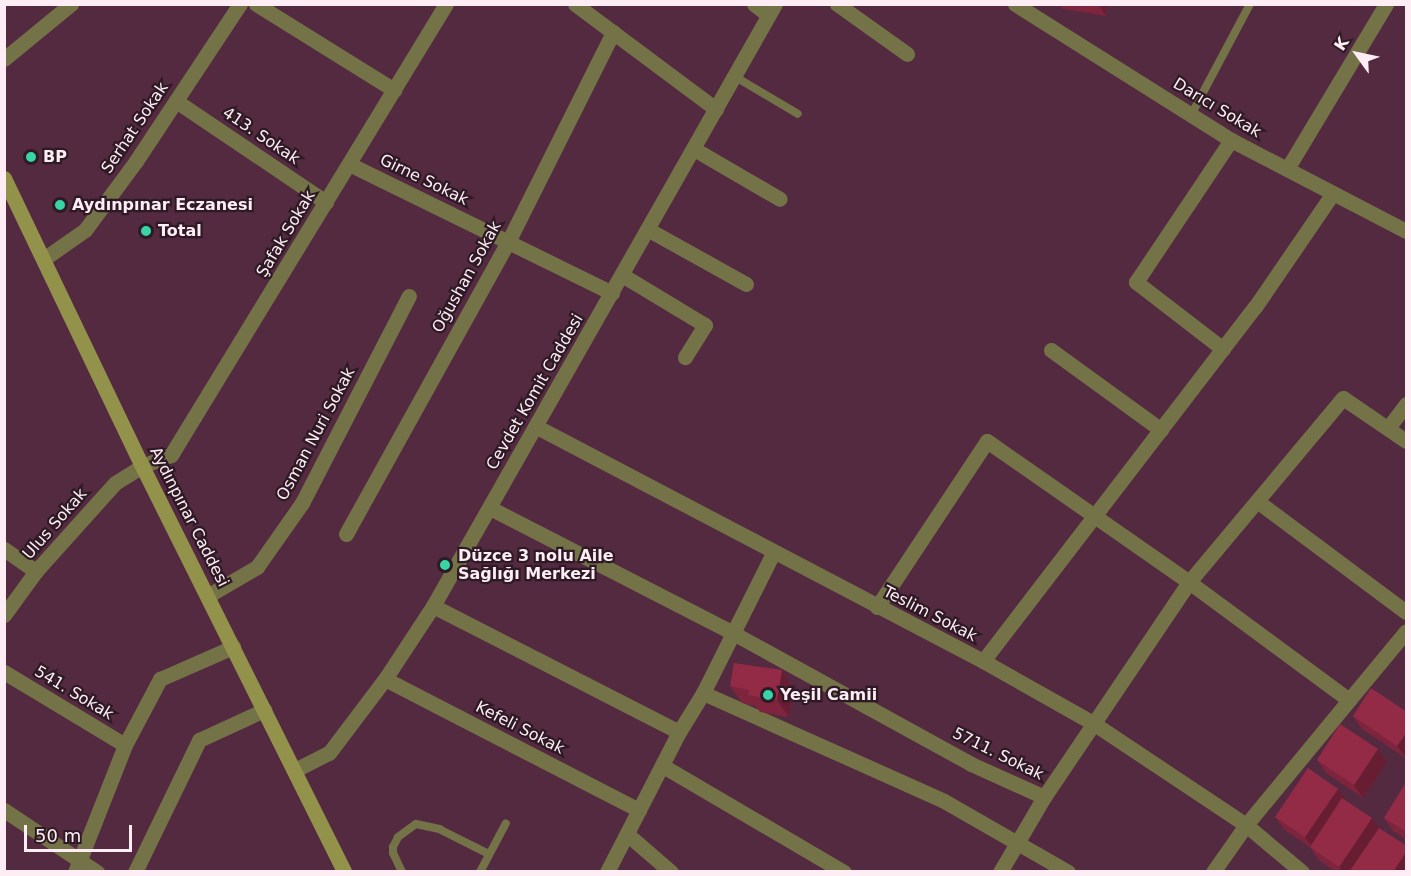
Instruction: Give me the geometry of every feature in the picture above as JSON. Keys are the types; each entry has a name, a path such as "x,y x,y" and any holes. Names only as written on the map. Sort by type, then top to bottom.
{"main road":[{"name":"Aydınpınar Caddesi","path":"4,178 45,258 142,466 344,872"}],"street":[{"path":"4,59 71,4"},
{"name":"Serhat Sokak","path":"45,258 85,230 136,161 240,4"},
{"path":"256,4 394,90"},
{"name":"Şafak Sokak","path":"142,466 171,455 446,4"},
{"path":"575,4 716,109"},
{"path":"754,4 772,10"},
{"path":"837,4 907,54"},
{"name":"Darıcı Sokak","path":"1015,4 1231,140 1407,231"},
{"path":"1287,170 1386,4"},
{"name":"Cevdet Komit Caddesi","path":"294,770 329,753 385,679 433,606 537,427 772,10"},
{"name":"Oğushan Sokak","path":"346,534 507,242 613,32"},
{"name":"413. Sokak","path":"176,100 326,202"},
{"path":"1223,349 1136,282 1231,140"},
{"path":"694,149 780,200"},
{"name":"Girne Sokak","path":"350,164 612,293"},
{"path":"983,661 1256,307 1333,193"},
{"path":"649,230 746,284"},
{"path":"622,275 705,325 685,357"},
{"name":"Osman Nuri Sokak","path":"208,595 257,567 302,503 409,296"},
{"path":"1051,350 1161,430"},
{"name":"5711. Sokak","path":"490,508 733,633 971,764 1044,797 1189,582 1343,398 1407,441"},
{"path":"1388,428 1407,404"},
{"name":"Teslim Sokak","path":"537,427 773,553 983,661 1093,723 1246,825 1302,872"},
{"path":"878,607 987,441 1189,582 1349,700"},
{"name":"Ulus Sokak","path":"4,615 36,571 115,483 142,466"},
{"path":"1257,501 1407,612"},
{"path":"4,549 36,571"},
{"path":"607,872 679,732 703,693 773,553"},
{"path":"433,606 679,732"},
{"path":"1213,872 1246,825 1407,631"},
{"path":"78,867 124,745 160,679 233,647"},
{"name":"541. Sokak","path":"4,672 124,745"},
{"name":"Kefeli Sokak","path":"385,679 639,810"},
{"path":"703,693 944,801 1018,841 1068,872"},
{"path":"135,872 199,740 264,710"},
{"path":"663,766 844,872"},
{"path":"1000,872 1044,797"},
{"path":"4,810 78,867 97,872"},
{"path":"627,834 671,872"}],"lane":[{"path":"1191,115 1250,4"},
{"path":"734,76 798,114"},
{"path":"480,872 506,823"},
{"path":"402,872 393,847 399,837 416,824 440,829 489,854"}],"building":[{"path":"734,663 782,670 777,700 748,695 749,690 730,686"},
{"path":"1371,688 1407,712 1407,732 1397,746 1353,716"},
{"path":"1340,724 1378,749 1354,785 1317,760"},
{"path":"1308,768 1338,789 1305,837 1275,817"},
{"path":"1407,781 1407,832 1384,818"},
{"path":"1342,798 1372,818 1339,867 1310,847"},
{"path":"1379,828 1407,846 1407,851 1393,872 1349,872"}],"place":[{"name":"BP","path":"31,157"},
{"name":"Aydınpınar Eczanesi","path":"60,205"},
{"name":"Total","path":"146,231"},
{"name":"Düzce 3 nolu Aile Sağlığı Merkezi","path":"445,565"},
{"name":"Yeşil Camii","path":"768,695"}]}
